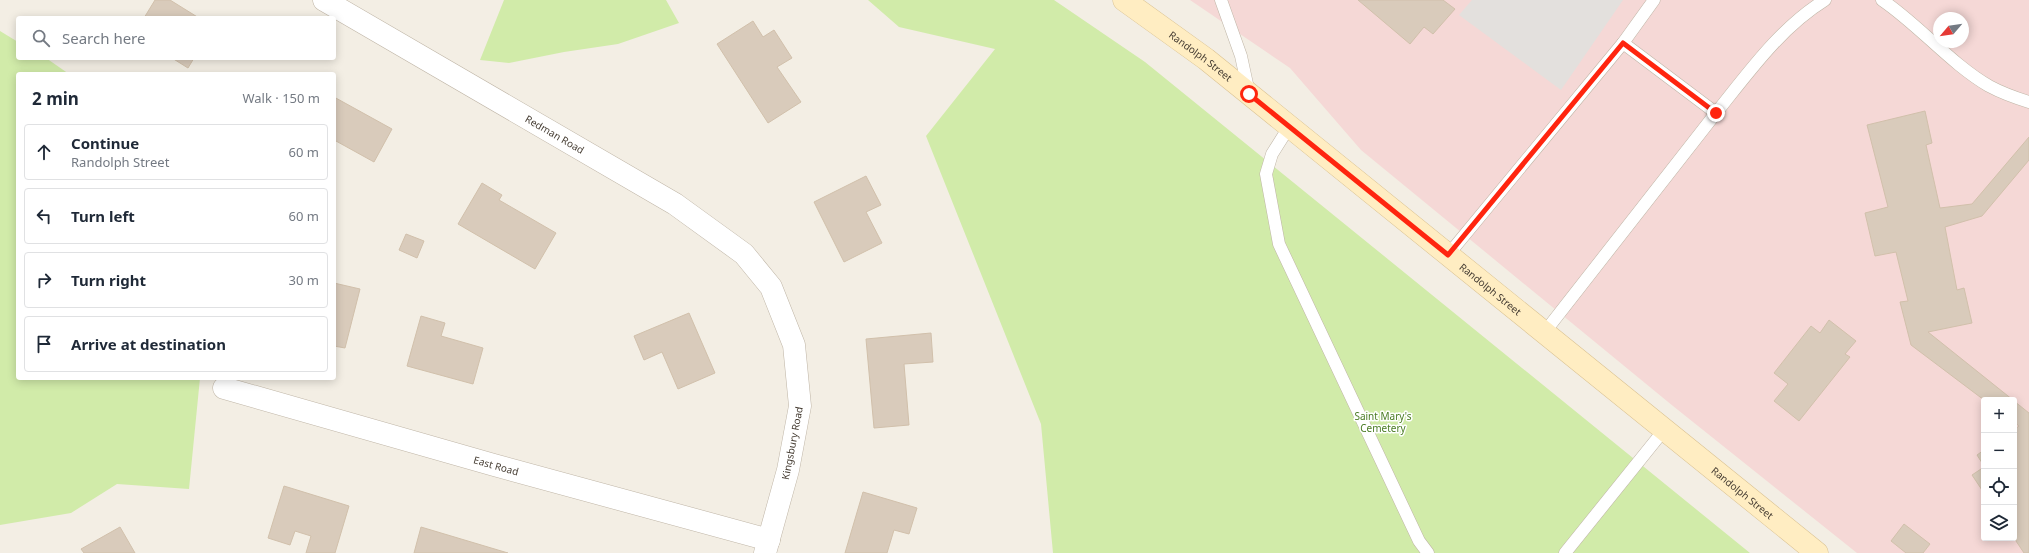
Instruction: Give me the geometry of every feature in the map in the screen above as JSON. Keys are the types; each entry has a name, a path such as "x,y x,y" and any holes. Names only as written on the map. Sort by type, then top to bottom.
{"main road":[{"name":"Randolph Street","path":"1124,0 1206,59 1817,553"}],"street":[{"name":"Redman Road","path":"324,0 675,204 704,223 744,254 771,287"},
{"name":"Kingsbury Road","path":"767,546 788,470 800,406 794,345 771,287"},
{"name":"East Road","path":"224,388 494,465 767,546"}],"lane":[{"path":"1221,0 1240,56 1249,94"},
{"path":"1448,255 1623,43 1654,0"},
{"path":"1544,333 1775,40 1807,12 1825,0"},
{"path":"1882,0 1896,10 1969,72 1989,86 2029,102"},
{"path":"1623,43 1716,113"},
{"path":"1289,127 1272,154 1266,174 1279,244 1419,541 1428,553"},
{"path":"1565,553 1664,430"}],"shaded area":[{"path":"1190,0 2029,0 2029,553 1857,553 1673,406 1361,150 1290,68"},
{"path":"1472,0 1623,0 1561,90 1459,15"}],"green space":[{"path":"504,0 666,0 679,23 618,44 564,52 509,63 480,60"},
{"name":"Saint Mary's Cemetery","path":"868,0 1054,0 1145,62 1750,553 1053,553 1041,424 926,136 995,49 899,27"},
{"path":"0,31 16,41 16,60 49,60 66,72 16,72 16,380 200,380 189,489 117,484 71,513 0,525"}],"building":[{"path":"155,0 170,0 196,16 145,16"},
{"path":"1358,0 1443,0 1455,9 1433,34 1424,27 1410,44"},
{"path":"753,21 763,37 774,30 792,58 777,67 801,102 768,123 717,44"},
{"path":"175,60 193,60 188,68"},
{"path":"336,98 392,129 374,162 336,141"},
{"path":"1925,111 1932,143 1926,145 1940,208 1972,204 2029,137 2029,160 1982,216 1945,227 1957,290 1964,288 1972,323 1928,332 2009,397 1981,398 1911,345 1900,302 1908,301 1896,252 1875,256 1865,213 1888,207 1867,125"},
{"path":"866,176 881,205 866,212 882,243 844,262 814,202"},
{"path":"482,183 502,195 499,200 556,233 535,269 458,224"},
{"path":"406,234 424,241 417,258 399,250"},
{"path":"336,283 360,289 345,348 336,346"},
{"path":"689,313 715,373 678,389 662,352 644,360 634,336"},
{"path":"421,316 445,323 441,336 483,348 473,384 407,366"},
{"path":"1829,320 1856,341 1845,354 1850,357 1799,421 1774,401 1788,384 1774,373 1811,326 1820,333"},
{"path":"931,333 933,362 904,364 909,425 874,428 866,339"},
{"path":"2017,403 2029,413 2029,553 2024,553 2016,541 2017,428 2019,426 2017,424"},
{"path":"1981,452 1981,461 1977,455"},
{"path":"1981,469 1981,488 1972,475"},
{"path":"284,486 349,506 335,553 306,553 311,536 295,531 290,545 268,538"},
{"path":"863,492 917,508 909,534 894,530 887,553 845,553"},
{"path":"1904,524 1930,544 1923,553 1906,553 1891,541"},
{"path":"120,527 135,553 84,553 81,549"},
{"path":"421,527 508,553 414,553"}],"route":[{"path":"1249,94 1448,255 1623,43 1716,113"}]}
